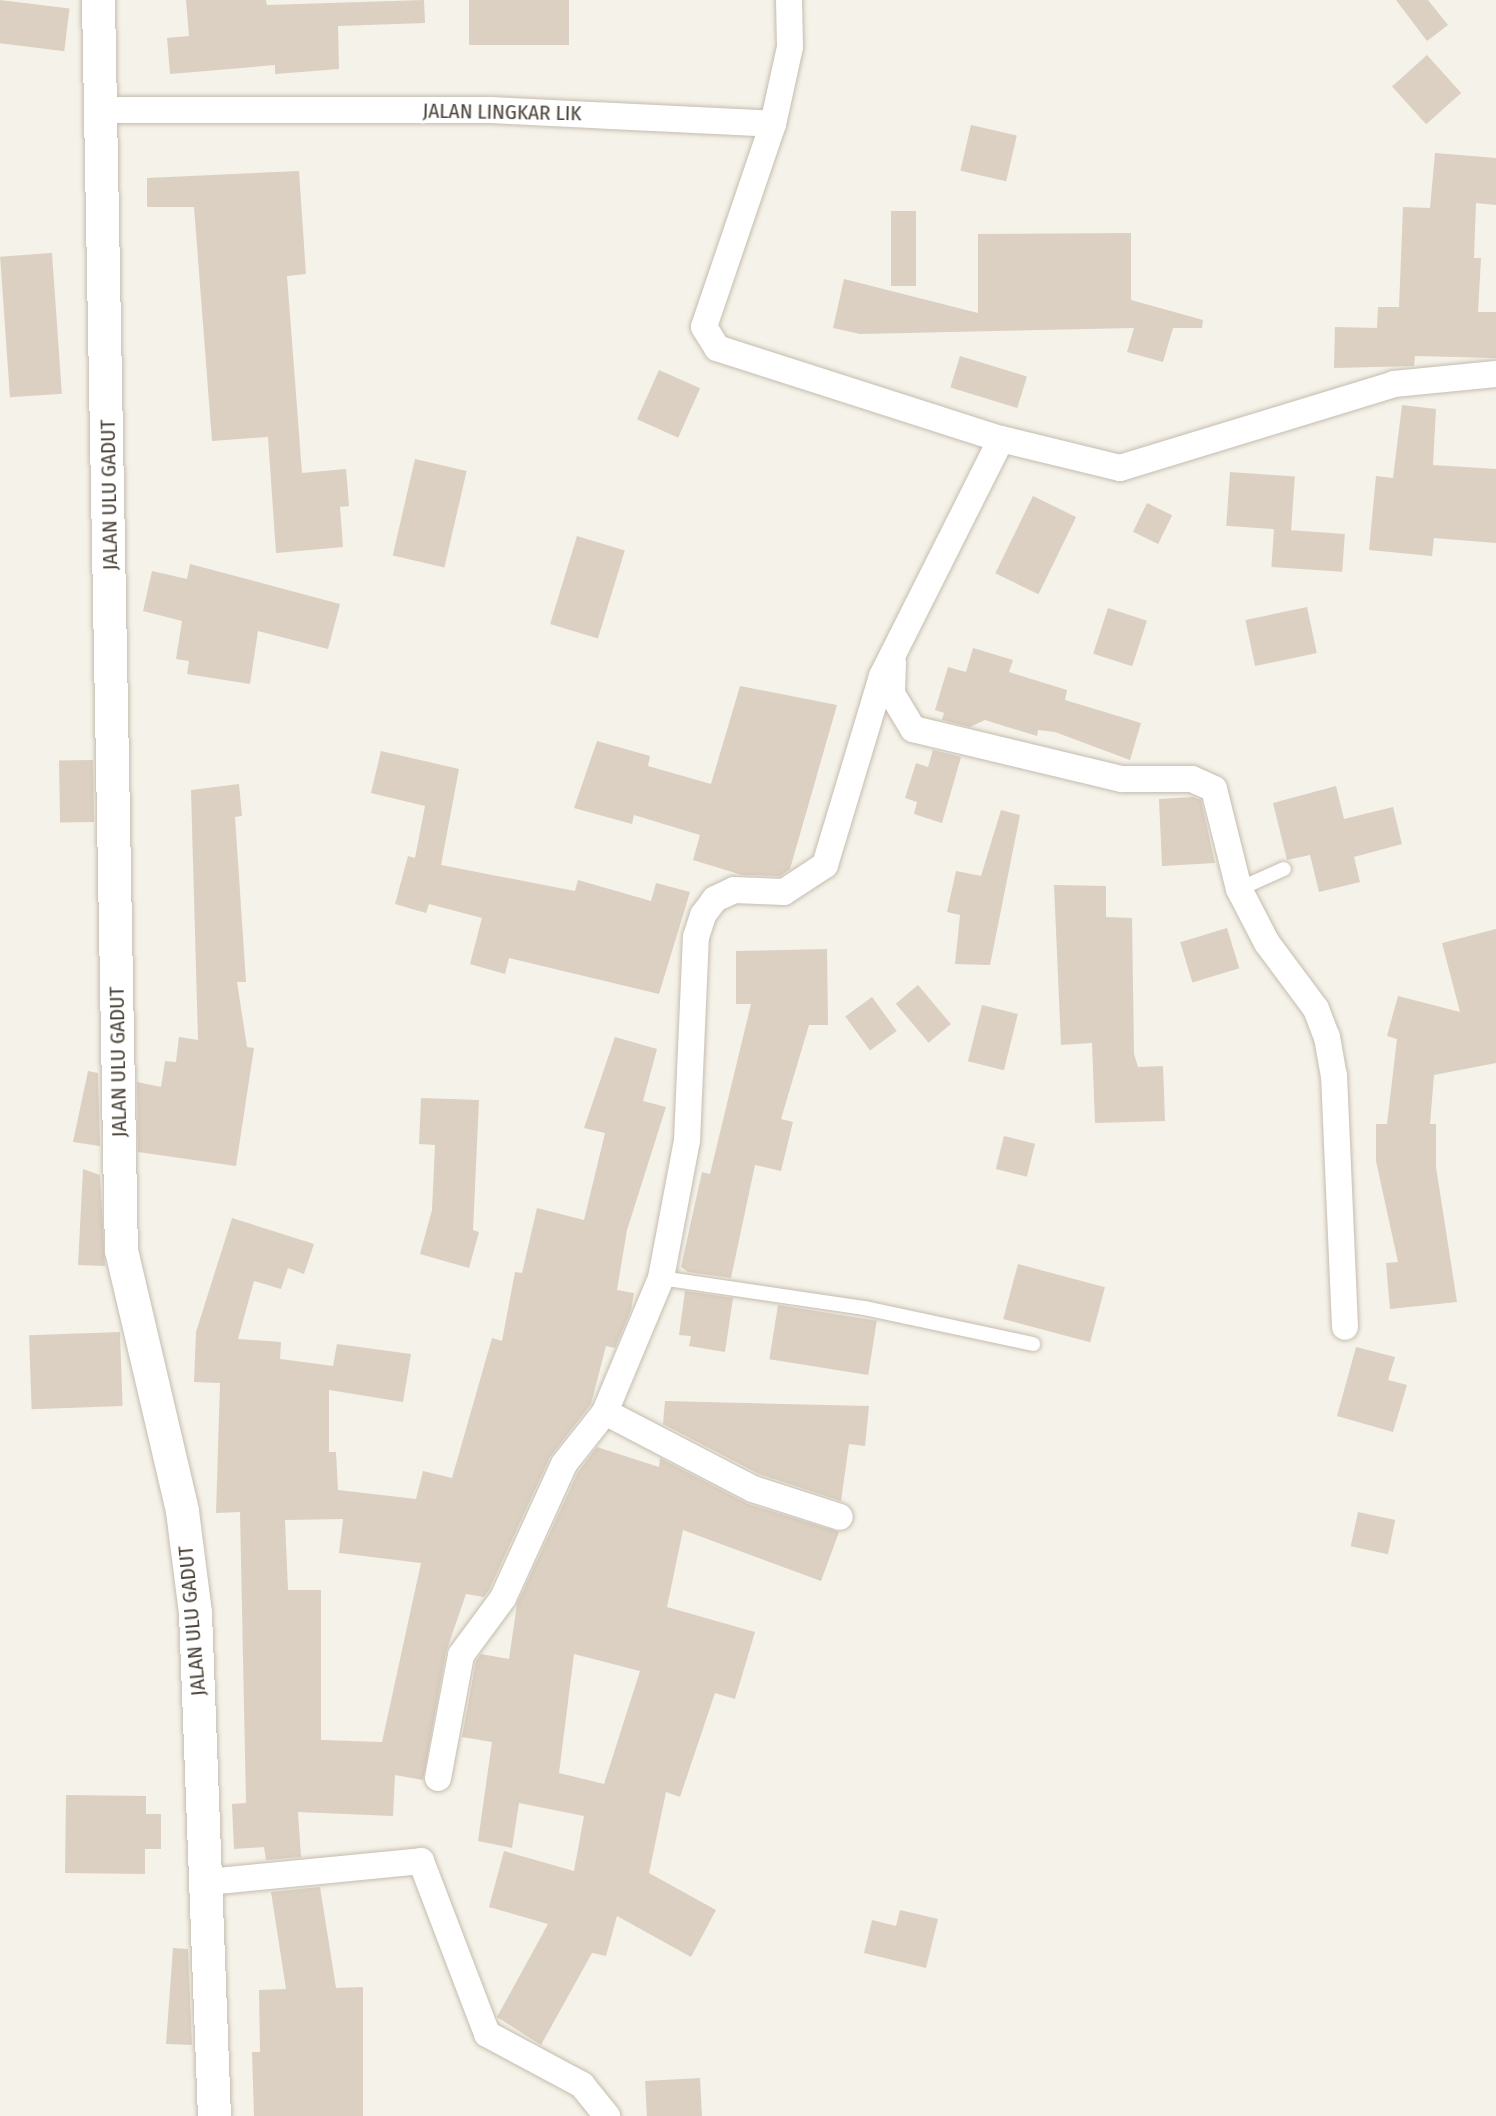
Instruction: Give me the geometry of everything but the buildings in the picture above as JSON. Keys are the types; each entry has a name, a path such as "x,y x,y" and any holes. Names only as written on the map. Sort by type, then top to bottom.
{"street":[{"name":"JALAN ULU GADUT","path":"98,0 103,110 121,1250 182,1511 195,1613 208,1882 214,2116"},
{"path":"789,0 790,47 774,124 716,281 706,338 744,361 1104,468 1136,467 1394,384 1494,378"},
{"name":"JALAN LINGKAR LIK","path":"103,110 490,110 774,124"},
{"path":"438,1778 461,1654 503,1598 564,1464 605,1412 661,1278 687,1141 696,937 703,915 715,898 734,890 784,892 825,865 870,706 897,645 1001,439"},
{"path":"897,645 892,694 913,729 1122,779 1205,782 1214,789 1239,889 1267,943 1316,1009 1327,1037 1335,1075 1345,1327"},
{"path":"605,1412 753,1489 839,1517"},
{"path":"208,1882 421,1861 487,2034 582,2085 607,2116"}],"lane":[{"path":"1239,889 1284,869"},
{"path":"661,1278 865,1308 1033,1343"}]}
